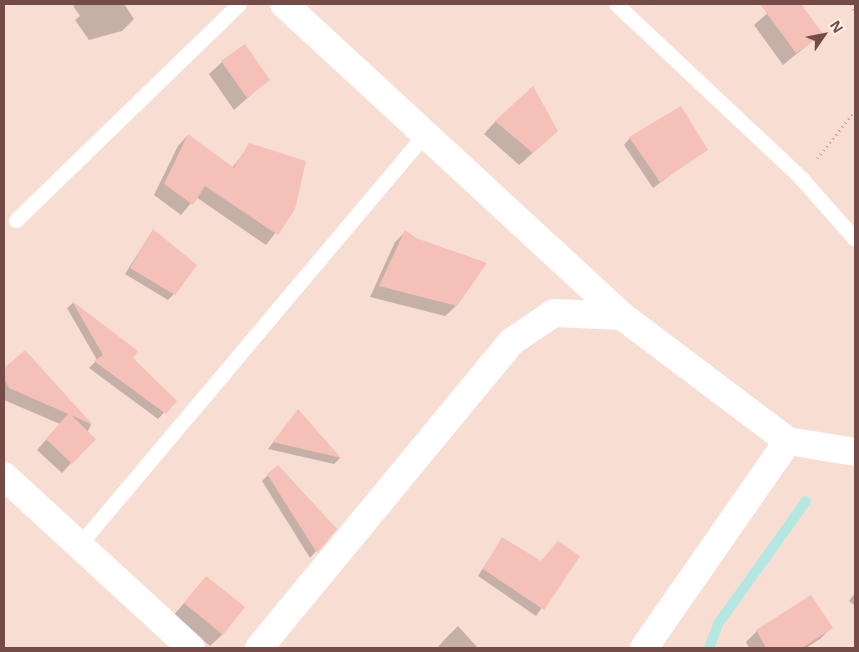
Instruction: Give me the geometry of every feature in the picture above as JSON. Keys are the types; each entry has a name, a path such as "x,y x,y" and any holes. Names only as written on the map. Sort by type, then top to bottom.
{"street":[{"path":"284,4 622,316 788,441 855,452"},
{"path":"259,648 511,342 554,313 622,316"},
{"path":"644,648 788,441"},
{"path":"4,476 191,648"}],"lane":[{"path":"16,220 239,4"},
{"path":"616,4 801,178 855,238"},
{"path":"79,546 425,134"}],"path":[{"path":"851,4 855,11"},
{"path":"801,178 855,111"}],"shaded area":[{"path":"4,4 855,4 855,648 4,648"}],"building":[{"path":"760,4 801,4 823,34 796,53"},
{"path":"245,44 270,80 247,98 221,61"},
{"path":"533,86 558,131 533,153 495,121"},
{"path":"681,106 708,150 660,182 629,137"},
{"path":"188,134 234,168 249,143 306,161 295,209 278,235 205,186 193,205 164,184"},
{"path":"153,229 197,265 175,295 130,268"},
{"path":"405,230 416,238 487,263 457,306 379,286"},
{"path":"72,301 138,351 133,358 177,401 166,414 94,361 103,355"},
{"path":"25,350 93,425 71,415 96,439 72,464 46,439 68,414 9,388 4,378 4,368"},
{"path":"298,409 341,458 273,442"},
{"path":"278,465 337,529 317,553 267,474"},
{"path":"502,537 541,561 558,541 580,556 544,610 483,569"},
{"path":"206,576 245,607 223,635 184,603"},
{"path":"811,595 833,628 802,648 766,648 756,630"}],"waterway":[{"path":"709,648 718,624 806,501"}]}
